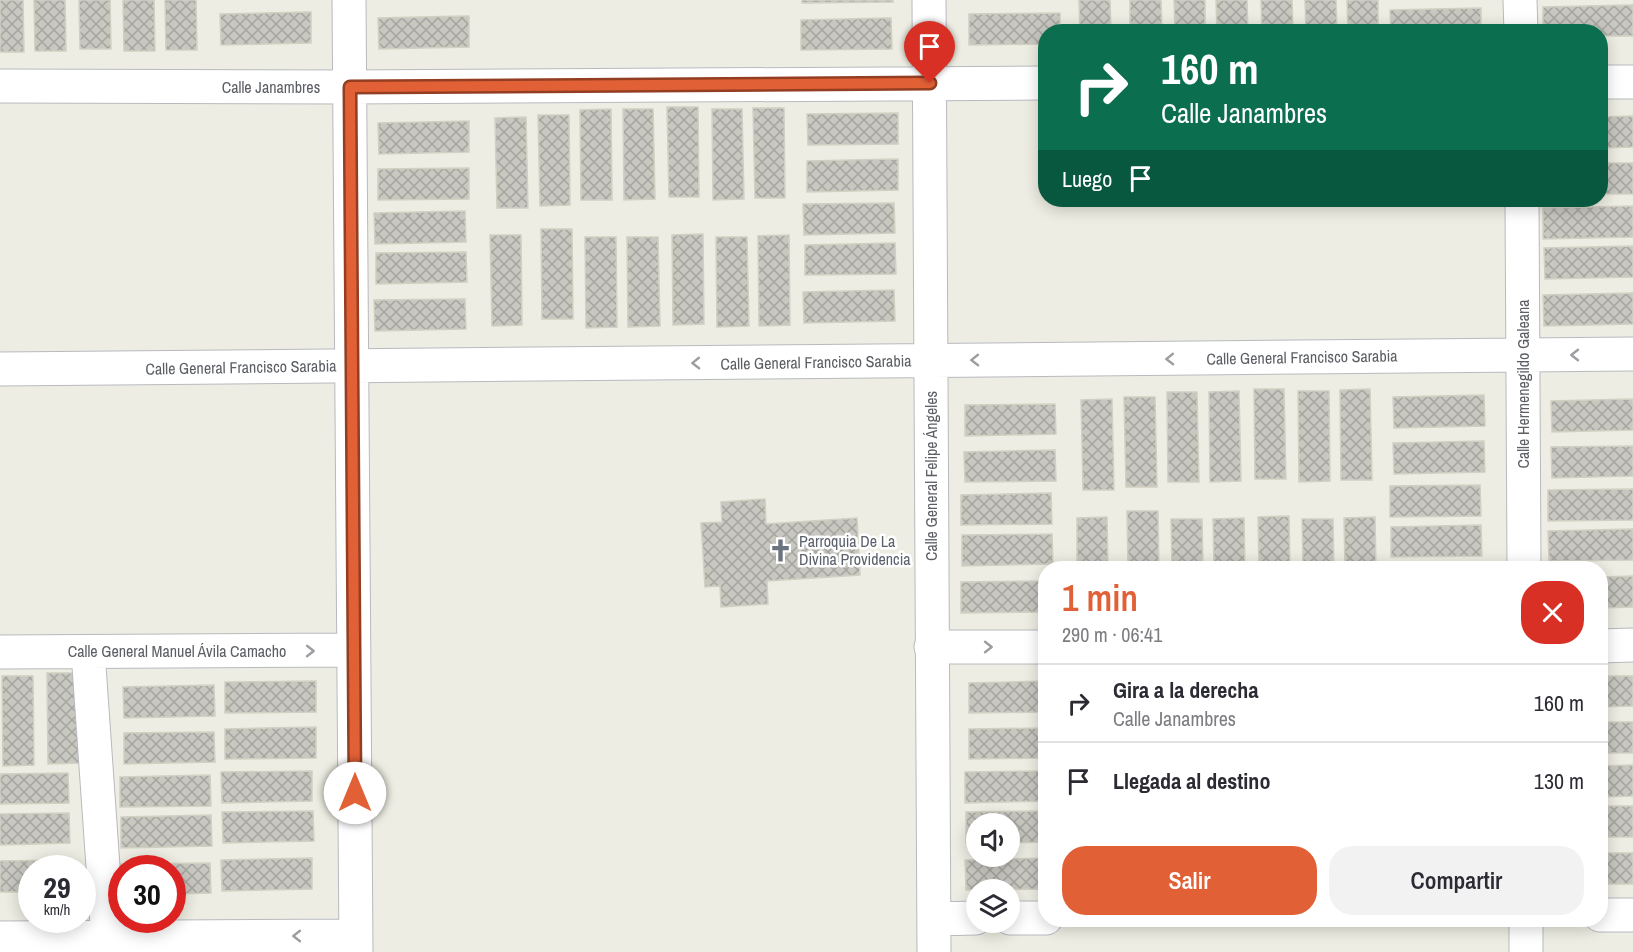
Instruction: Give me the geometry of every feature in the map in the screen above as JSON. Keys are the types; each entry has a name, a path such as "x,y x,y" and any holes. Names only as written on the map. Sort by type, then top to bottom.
{"street":[{"path":"0,938 108,938 356,944 349,0"},
{"name":"Calle General Felipe Ángeles","path":"929,0 934,952"},
{"path":"1520,0 1521,24"},
{"path":"1608,82 1633,82"},
{"name":"Calle Janambres","path":"0,86 350,87 1038,83"},
{"name":"Calle Hermenegildo Galeana","path":"1522,207 1524,561"},
{"name":"Calle General Francisco Sarabia","path":"0,369 1633,354"},
{"path":"1608,646 1633,645"},
{"path":"931,647 1038,647"},
{"name":"Calle General Manuel Ávila Camacho","path":"0,652 354,650"},
{"path":"88,652 108,938"},
{"path":"1608,915 1633,915"},
{"path":"934,919 966,918"},
{"path":"1020,918 1038,918"},
{"path":"1526,927 1526,952"}],"building":[{"path":"0,0 23,0 24,52 0,52"},
{"path":"34,0 65,0 66,51 35,51"},
{"path":"79,0 110,0 111,49 80,49"},
{"path":"123,0 154,0 155,51 124,51"},
{"path":"165,0 196,0 197,50 166,50"},
{"path":"802,0 893,0 893,2 802,3"},
{"path":"1079,0 1110,0 1111,24 1080,24"},
{"path":"1130,0 1161,0 1162,24 1130,24"},
{"path":"1174,0 1205,0 1205,24 1175,24"},
{"path":"1216,0 1247,0 1248,24 1217,24"},
{"path":"1261,0 1292,0 1293,24 1262,24"},
{"path":"1305,0 1336,0 1337,24 1306,24"},
{"path":"1347,0 1378,0 1378,24 1348,24"},
{"path":"1633,5 1633,36 1608,36 1608,24 1543,24 1543,7"},
{"path":"1481,8 1481,24 1391,24 1390,10"},
{"path":"311,12 311,43 221,45 220,14"},
{"path":"1060,13 1060,24 1038,24 1038,44 969,45 969,14"},
{"path":"469,16 469,47 379,49 378,18"},
{"path":"891,18 892,49 801,50 801,20"},
{"path":"667,107 698,107 699,197 669,197"},
{"path":"753,108 784,108 785,198 755,198"},
{"path":"611,109 612,200 581,200 580,110"},
{"path":"623,109 653,109 655,199 624,200"},
{"path":"712,109 742,109 744,199 713,200"},
{"path":"898,113 898,144 808,145 807,114"},
{"path":"538,115 569,115 570,205 540,206"},
{"path":"1633,116 1633,147 1608,148 1608,117"},
{"path":"526,117 528,208 497,208 495,118"},
{"path":"469,121 469,152 379,154 378,123"},
{"path":"898,159 898,190 807,192 807,161"},
{"path":"1608,163 1633,163 1633,194 1608,194"},
{"path":"469,168 469,199 378,200 378,169"},
{"path":"894,203 895,233 804,235 803,204"},
{"path":"1633,206 1633,237 1543,239 1543,208"},
{"path":"465,211 466,242 375,244 374,213"},
{"path":"541,229 572,229 573,319 542,319"},
{"path":"703,234 704,324 673,325 672,235"},
{"path":"490,235 521,235 522,325 492,326"},
{"path":"789,235 790,325 759,326 758,236"},
{"path":"585,237 616,237 617,327 586,328"},
{"path":"627,237 658,237 660,326 628,327"},
{"path":"716,237 747,237 749,326 717,327"},
{"path":"895,243 896,274 805,275 805,245"},
{"path":"1633,246 1633,277 1545,279 1544,248"},
{"path":"466,252 467,282 376,284 376,253"},
{"path":"894,290 895,321 804,323 803,292"},
{"path":"1633,293 1633,324 1544,326 1543,295"},
{"path":"465,299 466,329 375,331 374,300"},
{"path":"1254,389 1284,389 1286,479 1255,479"},
{"path":"1370,389 1372,480 1341,480 1340,390"},
{"path":"1239,391 1241,481 1210,482 1209,392"},
{"path":"1298,391 1329,391 1330,481 1299,482"},
{"path":"1167,392 1197,392 1199,482 1168,482"},
{"path":"1484,395 1485,426 1394,428 1393,397"},
{"path":"1124,397 1155,397 1157,487 1126,487"},
{"path":"1112,399 1114,490 1083,490 1081,400"},
{"path":"1633,399 1633,430 1552,432 1551,401"},
{"path":"1055,404 1056,434 965,436 965,405"},
{"path":"1484,441 1485,472 1394,474 1393,443"},
{"path":"1633,446 1633,476 1552,478 1551,447"},
{"path":"1055,450 1056,481 965,482 964,452"},
{"path":"1480,485 1481,516 1390,517 1390,486"},
{"path":"1633,489 1633,520 1548,521 1548,490"},
{"path":"1051,493 1052,524 961,525 961,495"},
{"name":"Parroquia De La Divina Providencia","path":"765,499 766,524 857,518 860,575 767,581 768,604 721,607 720,586 705,587 701,523 722,522 721,502"},
{"path":"1127,511 1158,511 1159,561 1128,561"},
{"path":"1289,516 1290,561 1259,561 1258,517"},
{"path":"1107,517 1108,561 1077,561 1077,518"},
{"path":"1375,517 1376,561 1345,561 1344,518"},
{"path":"1244,518 1245,561 1214,561 1213,519"},
{"path":"1171,519 1202,519 1203,561 1172,561"},
{"path":"1302,519 1333,519 1334,561 1303,561"},
{"path":"1481,525 1482,556 1391,557 1391,527"},
{"path":"1633,529 1633,560 1549,561 1548,531"},
{"path":"1052,534 1053,561 1038,561 1038,564 962,566 962,535"},
{"path":"1633,576 1633,607 1608,608 1608,577"},
{"path":"1038,581 1038,612 961,613 961,582"},
{"path":"47,673 77,673 79,763 48,764"},
{"path":"2,676 33,676 34,765 3,766"},
{"path":"1608,676 1633,676 1633,706 1608,707"},
{"path":"316,681 316,712 225,713 225,682"},
{"path":"1038,681 1038,712 969,713 969,683"},
{"path":"214,685 215,716 124,718 123,687"},
{"path":"1608,722 1633,722 1633,753 1608,753"},
{"path":"316,727 316,758 225,759 225,729"},
{"path":"1038,728 1038,758 969,759 969,729"},
{"path":"214,732 215,762 124,764 124,733"},
{"path":"1633,765 1633,796 1608,797 1608,766"},
{"path":"312,771 312,801 222,803 221,772"},
{"path":"1038,771 1038,801 965,803 965,772"},
{"path":"68,773 69,803 0,804 0,774"},
{"path":"210,775 211,806 120,807 120,777"},
{"path":"1608,806 1633,806 1633,837 1608,837"},
{"path":"313,811 314,841 223,843 222,812"},
{"path":"1038,811 1038,842 1020,843 1020,813 966,813"},
{"path":"69,813 70,843 0,845 0,814"},
{"path":"211,815 212,846 121,848 121,817"},
{"path":"1608,853 1633,853 1633,884 1608,884"},
{"path":"312,858 312,889 222,891 221,860"},
{"path":"1038,858 1038,889 1020,889 1020,879 966,879 966,890 965,860 966,867 1020,867 1020,859"},
{"path":"0,861 18,861 18,892 0,892"},
{"path":"186,863 210,863 211,893 186,894"}],"place":[{"name":"Parroquia De La Divina Providencia","path":"781,550"}],"route":[{"path":"355,793 350,87 930,83"}]}
